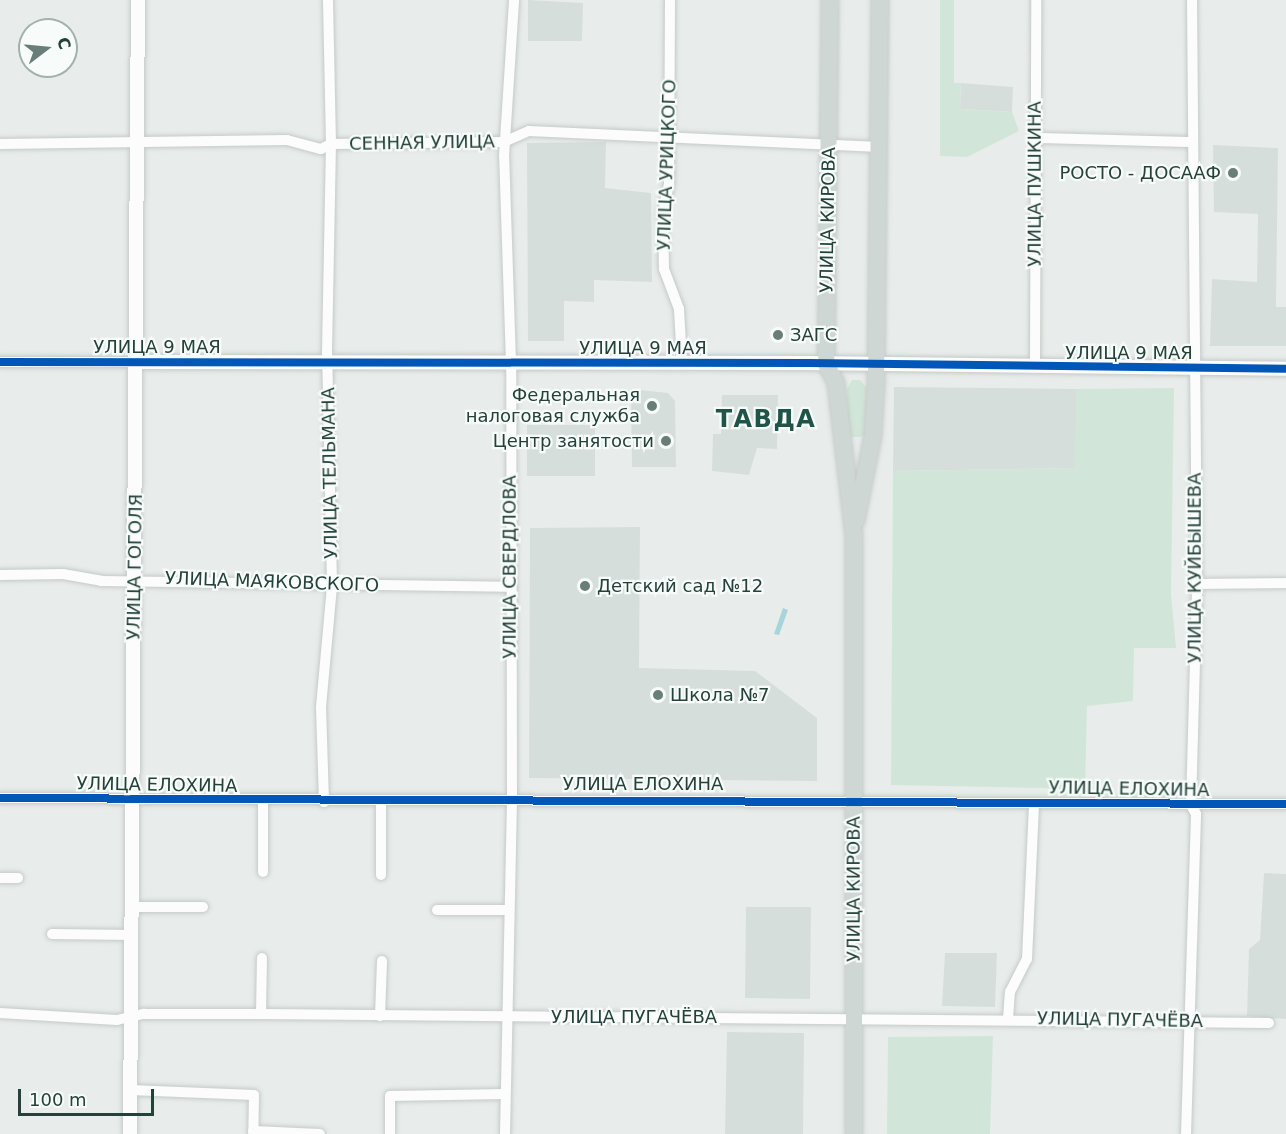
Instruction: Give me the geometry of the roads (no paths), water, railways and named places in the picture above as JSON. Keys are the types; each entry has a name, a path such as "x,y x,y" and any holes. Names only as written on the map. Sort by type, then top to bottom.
{"main road":[{"name":"УЛИЦА КИРОВА","path":"830,0 826,364 836,383 840,437 854,537 854,1134"},
{"name":"УЛИЦА КИРОВА","path":"854,537 873,435 877,365 880,0"},
{"path":"840,437 856,449 865,446 873,435"}],"street":[{"name":"УЛИЦА ГОГОЛЯ","path":"130,1134 138,362 138,0"},
{"name":"УЛИЦА ТЕЛЬМАНА","path":"324,802 321,707 332,585 327,362 331,144 328,0"},
{"name":"УЛИЦА СВЕРДЛОВА","path":"505,1134 512,799 509,587 511,363 504,142 514,0"},
{"name":"УЛИЦА УРИЦКОГО","path":"670,0 669,183 663,212 664,269 679,309 682,363"},
{"name":"УЛИЦА ПУШКИНА","path":"1035,367 1036,0"},
{"name":"УЛИЦА КУЙБЫШЕВА","path":"1186,1134 1187,1020 1196,814 1191,805 1197,584 1192,0"},
{"name":"СЕННАЯ УЛИЦА","path":"0,144 137,144 287,140 321,149 331,144 504,142 529,131 880,147"},
{"path":"1036,138 1192,142"},
{"name":"УЛИЦА 9 МАЯ","path":"0,362 682,363 1286,369"},
{"name":"УЛИЦА МАЯКОВСКОГО","path":"0,575 63,574 135,581 509,587"},
{"path":"1197,584 1286,583"},
{"name":"УЛИЦА ЕЛОХИНА","path":"0,798 324,802 512,799 1286,804"},
{"path":"263,801 263,872"},
{"path":"381,802 381,875"},
{"path":"1008,1019 1010,992 1027,959 1034,803"},
{"path":"0,878 18,878"},
{"path":"133,907 203,907"},
{"path":"436,910 508,910"},
{"path":"52,934 133,935"},
{"path":"261,1014 262,958"},
{"path":"380,1016 382,961"},
{"name":"УЛИЦА ПУГАЧЁВА","path":"0,1013 131,1018 144,1014 261,1014 853,1020 1187,1020 1269,1023"},
{"path":"130,1090 254,1095 253,1133 320,1134"},
{"path":"390,1134 390,1096 505,1094"}],"water":[{"path":"783,608 788,610 779,635 774,634"}],"place":[{"name":"РОСТО - ДОСААФ","path":"1233,173"},
{"name":"ЗАГС","path":"778,335"},
{"name":"Федеральная налоговая служба","path":"652,406"},
{"name":"Центр занятости","path":"666,441"},
{"name":"Детский сад №12","path":"585,586"},
{"name":"Школа №7","path":"658,695"}],"district":[{"name":"ТАВДА","path":"766,420"}]}
